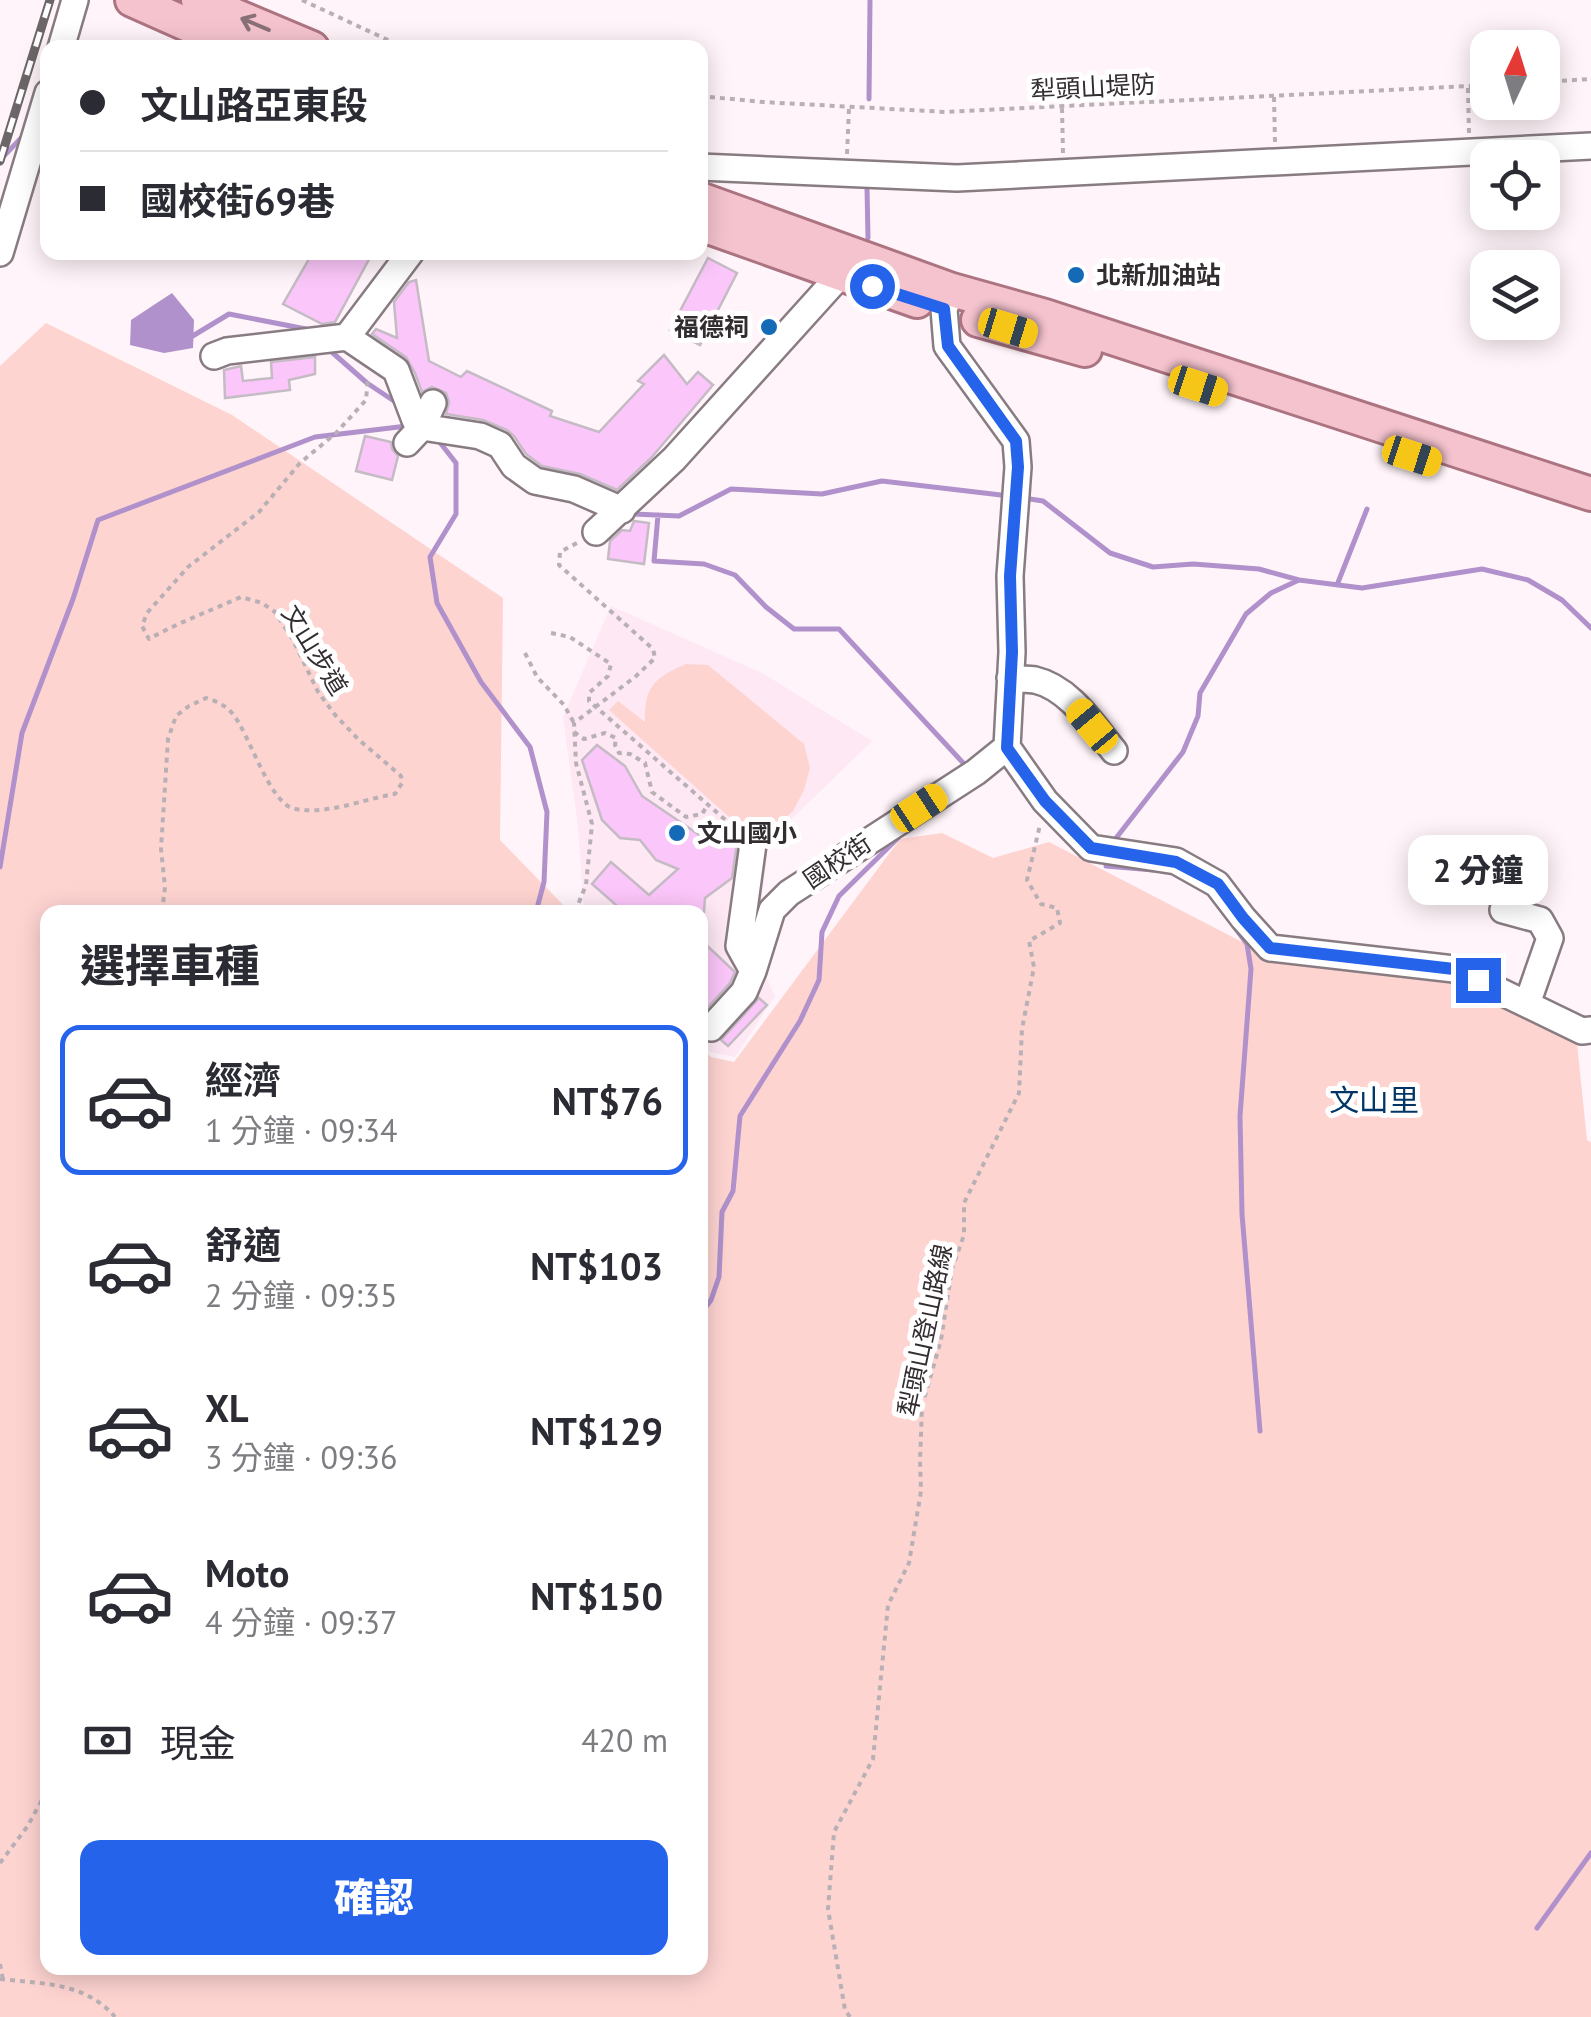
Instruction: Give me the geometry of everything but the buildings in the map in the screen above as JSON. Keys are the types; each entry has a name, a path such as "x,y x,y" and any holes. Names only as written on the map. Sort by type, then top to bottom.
{"main road":[{"path":"132,0 222,40"},
{"path":"198,0 293,40"},
{"path":"708,203 840,263"},
{"path":"708,226 840,263 1591,494"},
{"path":"1113,349 1591,515"}],"street":[{"path":"63,40 75,0"},
{"path":"0,253 40,119"},
{"path":"708,166 957,178 1591,146"},
{"path":"347,338 405,260"},
{"path":"596,532 674,459 832,282 840,263"},
{"path":"948,299 948,346 1016,441 1007,748 1045,801 1091,848 1176,862 1218,884 1270,948 1454,969 1582,1031 1591,1030"},
{"path":"214,356 347,338 396,370 415,420 414,434"},
{"path":"414,434 433,402"},
{"path":"414,434 480,436 500,445 514,466 535,481 574,489 622,510"},
{"path":"1010,678 1038,680 1053,687 1070,700 1114,751"},
{"name":"國校街","path":"711,1028 744,992 772,910 788,893 1007,748"},
{"path":"753,844 740,946 753,971"},
{"path":"1503,910 1540,920 1550,938 1527,1004"}],"path":[{"path":"302,0 388,40"},
{"path":"1560,81 1591,80"},
{"path":"1468,86 1469,153"},
{"name":"犁頭山堤防","path":"708,97 946,112 1468,86"},
{"path":"1274,96 1276,162"},
{"path":"1062,106 1062,173"},
{"path":"846,173 849,107"},
{"name":"文山步道","path":"163,905 166,887 161,849 168,738 176,716 189,706 206,698 232,713 264,773 290,808 344,806 396,794 402,782 401,776 336,716 318,692 275,612 262,603 241,597 176,624 149,640 142,626 147,613 188,567 259,512 300,463 336,433 366,400 365,365 352,354 347,338"},
{"path":"574,723 654,658 652,649 560,565 560,552 596,532"},
{"path":"551,634 570,636 611,664 608,676 590,693 589,701 753,844"},
{"path":"525,652 537,677 564,705 574,723 576,763 592,824 586,885 577,905"},
{"path":"574,732 584,739 605,733 616,738"},
{"path":"624,732 616,738 615,745 619,753 630,754 644,764 652,792 686,817 702,814 708,806"},
{"name":"犁頭山登山路線","path":"850,2017 845,2010 828,1909 834,1832 873,1759 888,1605 909,1563 922,1491 922,1406 940,1340 952,1269 964,1235 964,1203 1019,1093 1022,1029 1034,967 1029,941 1060,924 1056,908 1041,904 1028,880 1045,801"},
{"path":"0,1863 40,1804"},
{"path":"0,1964 2,1980 65,1986 104,2004 115,2017"}],"shaded area":[{"path":"172,293 194,320 193,348 164,353 130,345 131,320"},
{"path":"46,323 232,415 503,598 500,840 563,905 40,905 40,1975 708,1975 708,1054 734,1062 900,839 942,833 993,858 1049,842 1279,961 1419,955 1575,1024 1587,1140 1591,1142 1591,2017 0,2017 0,366"},
{"name":"文山國小","path":"611,606 764,674 872,741 769,841 755,954 775,996 735,1057 708,1050 708,905 584,905 578,826 563,717"},
{"path":"686,664 708,665 804,744 810,768 804,790 793,811 780,823 764,830 738,825 609,710 618,701 645,722 646,700 653,685"}],"waterway":[{"path":"869,99 870,0"},
{"path":"0,160 24,135"},
{"path":"867,188 868,238"},
{"path":"390,260 394,263"},
{"path":"191,337 229,314 311,333"},
{"path":"326,347 367,383 400,405"},
{"path":"0,867 22,733 73,599 98,520 315,437 407,426"},
{"path":"438,440 456,463 456,514 430,557 437,603 481,682 530,747 547,812 544,882 538,905"},
{"path":"633,514 679,516 731,489 822,494 882,481 1001,495"},
{"path":"1030,499 1043,501 1110,553 1153,567 1193,564 1259,569 1299,580 1362,588 1482,569 1528,580 1562,600 1591,628"},
{"path":"1337,585 1367,509"},
{"path":"658,515 654,561 704,564 735,575 794,629 839,629 966,766"},
{"path":"1113,842 1183,752 1198,716 1200,693 1246,614 1271,593 1299,580"},
{"path":"708,1304 719,1277 722,1212 733,1191 740,1116 800,1021 819,980 822,932 839,896 903,833"},
{"path":"1106,866 1153,870"},
{"path":"1236,929 1247,944 1251,969 1240,1116 1242,1214 1260,1431"},
{"path":"1537,1928 1591,1853"}],"railway":[{"path":"0,161 50,0"}],"place":[{"name":"北新加油站","path":"1076,275"},
{"name":"福德祠","path":"769,327"},
{"name":"文山國小","path":"677,833"}],"district":[{"name":"文山里","path":"1374,1099"}],"route":[{"path":"872,286 944,309 948,346 1016,441 1007,748 1045,801 1091,848 1176,862 1218,884 1270,948 1454,969 1478,980"}]}
